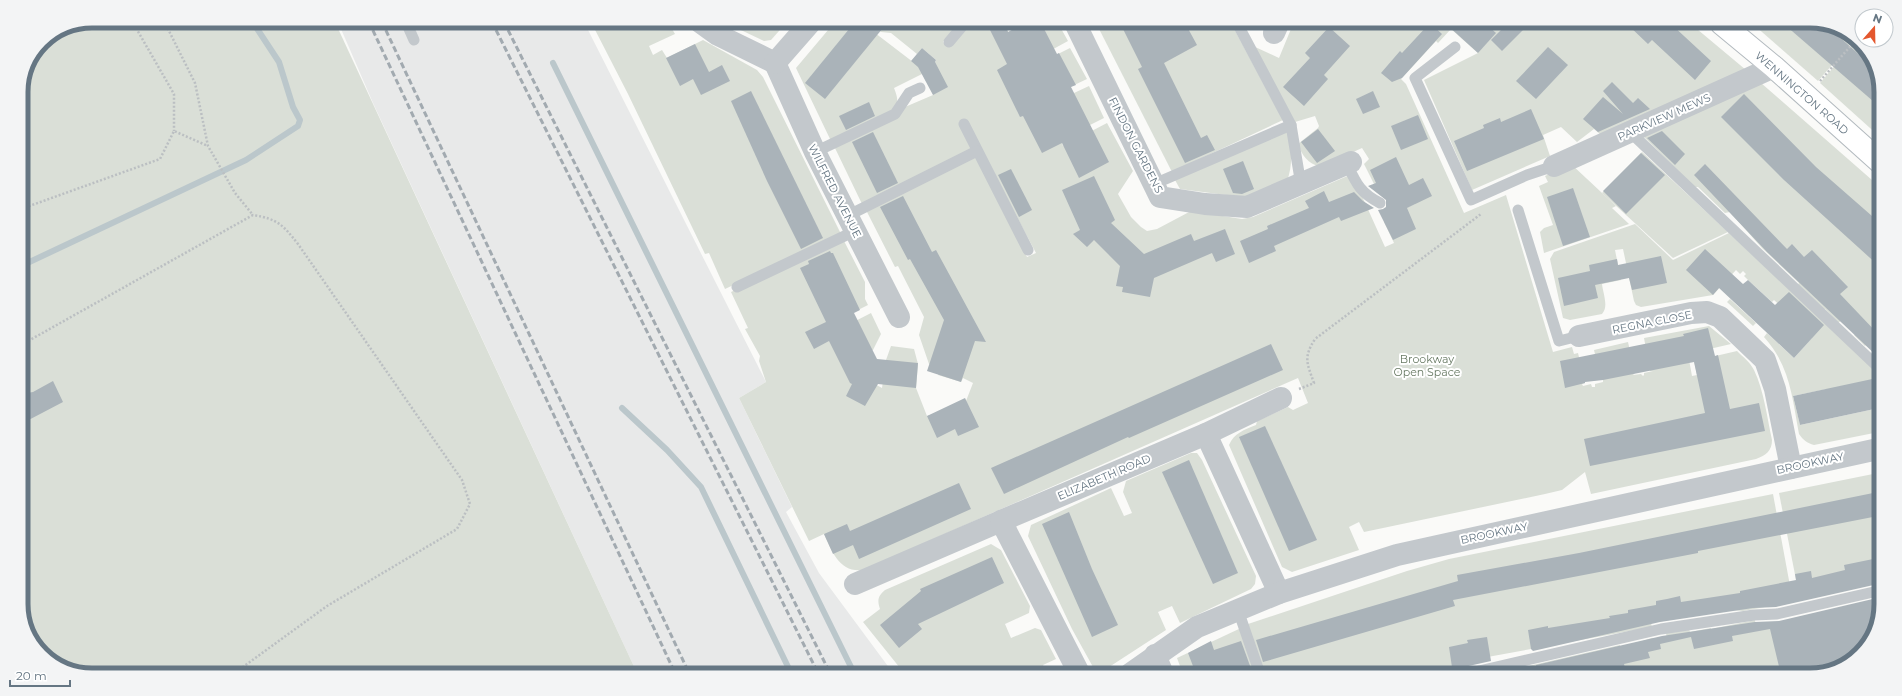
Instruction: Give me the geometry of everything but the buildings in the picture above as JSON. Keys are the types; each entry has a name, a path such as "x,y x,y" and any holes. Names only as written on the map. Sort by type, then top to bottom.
{"main road":[{"name":"WENNINGTON ROAD","path":"1727,28 1774,67 1874,157"}],"street":[{"path":"709,28 775,63 805,28"},
{"name":"FINDON GARDENS","path":"1077,28 1160,197 1205,204 1247,207 1349,163"},
{"name":"WILFRED AVENUE","path":"775,63 815,152 899,317"},
{"name":"PARKVIEW MEWS","path":"1554,166 1774,67"},
{"name":"REGNA CLOSE","path":"1579,336 1691,313 1707,312 1720,317 1764,360 1775,389 1791,468"},
{"name":"ELIZABETH ROAD","path":"855,584 1206,434 1281,398"},
{"path":"1206,434 1279,593"},
{"name":"BROOKWAY","path":"1147,668 1159,664 1198,627 1279,593 1397,555 1874,449"},
{"path":"1001,521 1076,668"}],"lane":[{"path":"409,28 414,40"},
{"path":"948,42 961,28"},
{"path":"1240,28 1291,125 1301,184"},
{"path":"1455,47 1415,78 1472,200 1527,175 1554,166"},
{"path":"815,152 895,114 910,93 920,88"},
{"path":"964,124 1028,250"},
{"path":"1154,184 1291,125"},
{"path":"1630,132 1874,363"},
{"path":"737,287 978,151"},
{"path":"1349,163 1360,189 1369,198 1380,203"},
{"path":"1518,210 1559,341 1579,336"},
{"path":"1515,668 1661,629 1754,615 1777,614 1874,592"},
{"path":"1238,610 1258,668"}],"path":[{"path":"28,206 160,159 174,132 174,94 136,28"},
{"path":"168,28 195,83 208,146 235,192 253,215"},
{"path":"1807,96 1852,44"},
{"path":"174,132 208,146"},
{"path":"1281,398 1314,383 1306,360 1308,350 1315,339 1487,209"},
{"path":"28,341 253,215 268,218 284,226 298,244 462,480 470,504 456,529 327,606 242,668"}],"shaded area":[{"path":"341,28 587,28 766,382 739,398 792,507 786,512 819,573 889,668 635,668 373,103"}],"green space":[{"path":"338,28 635,668 92,668 71,665 53,655 41,643 33,628 30,621 28,608 28,92 29,80 39,56 56,39 80,29"},
{"path":"594,28 672,28 675,34 649,46 653,55 662,50 667,58 703,40 757,70 763,77 841,234 725,289 709,253 705,254 628,94"},
{"path":"737,28 782,28 771,40 764,41"},
{"path":"830,28 869,28 926,72 894,88 897,98 895,109 831,141 796,68"},
{"name":"Brookway Open Space","path":"876,28 955,28 943,42 948,46 964,28 1006,28 1011,37 1018,28 1061,28 1068,41 1024,65 1036,65 1070,48 1087,79 1051,96 1074,93 1089,86 1104,118 1070,135 1062,143 1063,146 1107,123 1133,171 1118,194 1131,217 1147,231 1157,229 1191,211 1242,219 1253,217 1352,174 1385,247 1394,243 1384,222 1388,216 1415,204 1405,185 1378,192 1364,164 1369,159 1362,148 1320,167 1309,161 1301,152 1298,144 1318,128 1319,126 1315,116 1295,122 1253,46 1279,58 1291,28 1696,28 1746,70 1601,135 1594,129 1577,142 1561,127 1543,135 1550,156 1472,190 1424,80 1478,53 1451,29 1438,43 1436,41 1401,79 1406,84 1464,213 1506,195 1553,352 1572,347 1574,354 1578,353 1585,383 1582,384 1583,386 1591,384 1592,387 1595,387 1595,384 1603,382 1603,380 1601,380 1594,350 1628,342 1635,373 1633,375 1641,374 1643,376 1644,373 1653,371 1650,371 1644,338 1709,326 1731,344 1688,354 1692,376 1697,375 1694,361 1737,351 1754,370 1760,387 1772,440 1770,450 1763,456 1756,459 1591,494 1585,472 1562,490 1545,494 1364,532 1359,522 1349,527 1359,550 1292,572 1282,567 1229,445 1237,435 1256,425 1257,421 1288,407 1293,410 1308,403 1298,378 863,570 848,568 838,560 830,548 824,534 809,541 739,398 766,382 759,361 760,356 745,329 748,328 731,292 843,239 865,282 865,299 868,305 828,325 836,331 871,313 881,334 873,350 842,366 882,388 886,360 891,346 914,349 918,364 916,388 927,416 946,410 966,401 973,383 963,378 961,382 938,375 940,368 929,364 919,335 924,317 898,266 895,267 866,210 975,156 1027,257 1036,253 965,119 959,122 974,150 862,204 834,146 905,107 933,95 936,60 922,48 917,54 891,33 881,32"},
{"path":"1099,28 1234,28 1283,120 1172,172"},
{"path":"1757,28 1810,28 1831,31 1851,43 1818,81"},
{"path":"1853,45 1854,48 1861,53 1869,68 1873,80 1874,132 1820,83"},
{"path":"1761,83 1874,182 1874,351 1867,344 1865,346 1854,335 1856,333 1842,320 1838,323 1825,309 1823,310 1797,286 1799,283 1762,248 1730,212 1725,213 1698,187 1694,187 1642,135"},
{"path":"1287,130 1291,156 1287,181 1249,198 1180,189 1175,180"},
{"path":"1642,152 1728,232 1673,258 1602,193"},
{"path":"1571,164 1616,206 1612,208 1629,224 1544,253 1540,232 1544,228 1553,225 1539,186 1548,182 1545,176"},
{"path":"1635,224 1673,260 1729,233 1874,368 1874,389 1827,389 1793,396 1800,425 1874,409 1874,433 1814,445 1802,438 1799,434 1792,394 1785,370 1773,348 1764,337 1767,333 1794,358 1812,338 1786,315 1788,313 1774,300 1772,302 1748,280 1744,276 1746,274 1743,271 1740,274 1736,270 1713,295 1641,307 1636,305 1634,301 1623,249 1615,250 1621,280 1602,284 1605,300 1604,311 1602,314 1570,320 1563,318 1550,259 1554,252"},
{"path":"1730,299 1756,323 1753,326 1727,302"},
{"path":"1191,453 1197,453 1202,460 1256,576 1255,584 1251,589 1180,623 1172,606 1158,612 1166,630 1108,668 1096,668 1093,667 1072,629 1028,536 1031,525 1111,488 1124,516 1132,513 1123,492 1126,481"},
{"path":"1874,474 1874,581 1800,600 1779,493"},
{"path":"1773,494 1793,602 1743,611 1731,610 1651,623 1652,627 1471,660 1454,668 1262,668 1248,624 1407,571 1449,559"},
{"path":"991,544 1001,550 1030,606 1029,613 1005,624 1011,638 1035,628 1041,630 1056,659 1043,665 1044,668 900,668 863,622 880,609 878,601 881,594 885,590"},
{"path":"1874,601 1871,625 1861,643 1849,655 1831,665 1810,668 1520,668 1620,645 1620,648 1652,638 1667,639 1666,633 1689,629 1690,632 1755,620 1756,628"},
{"path":"1241,628 1253,668 1181,668 1177,658"}],"waterway":[{"path":"28,263 246,160 298,126 300,120 293,107 279,62 257,28"},
{"path":"553,63 852,668"},
{"path":"622,408 667,450 701,487 789,668"}],"railway":[{"path":"372,28 673,668"},
{"path":"385,28 687,668"},
{"path":"495,28 815,668"},
{"path":"507,28 827,668"}]}
